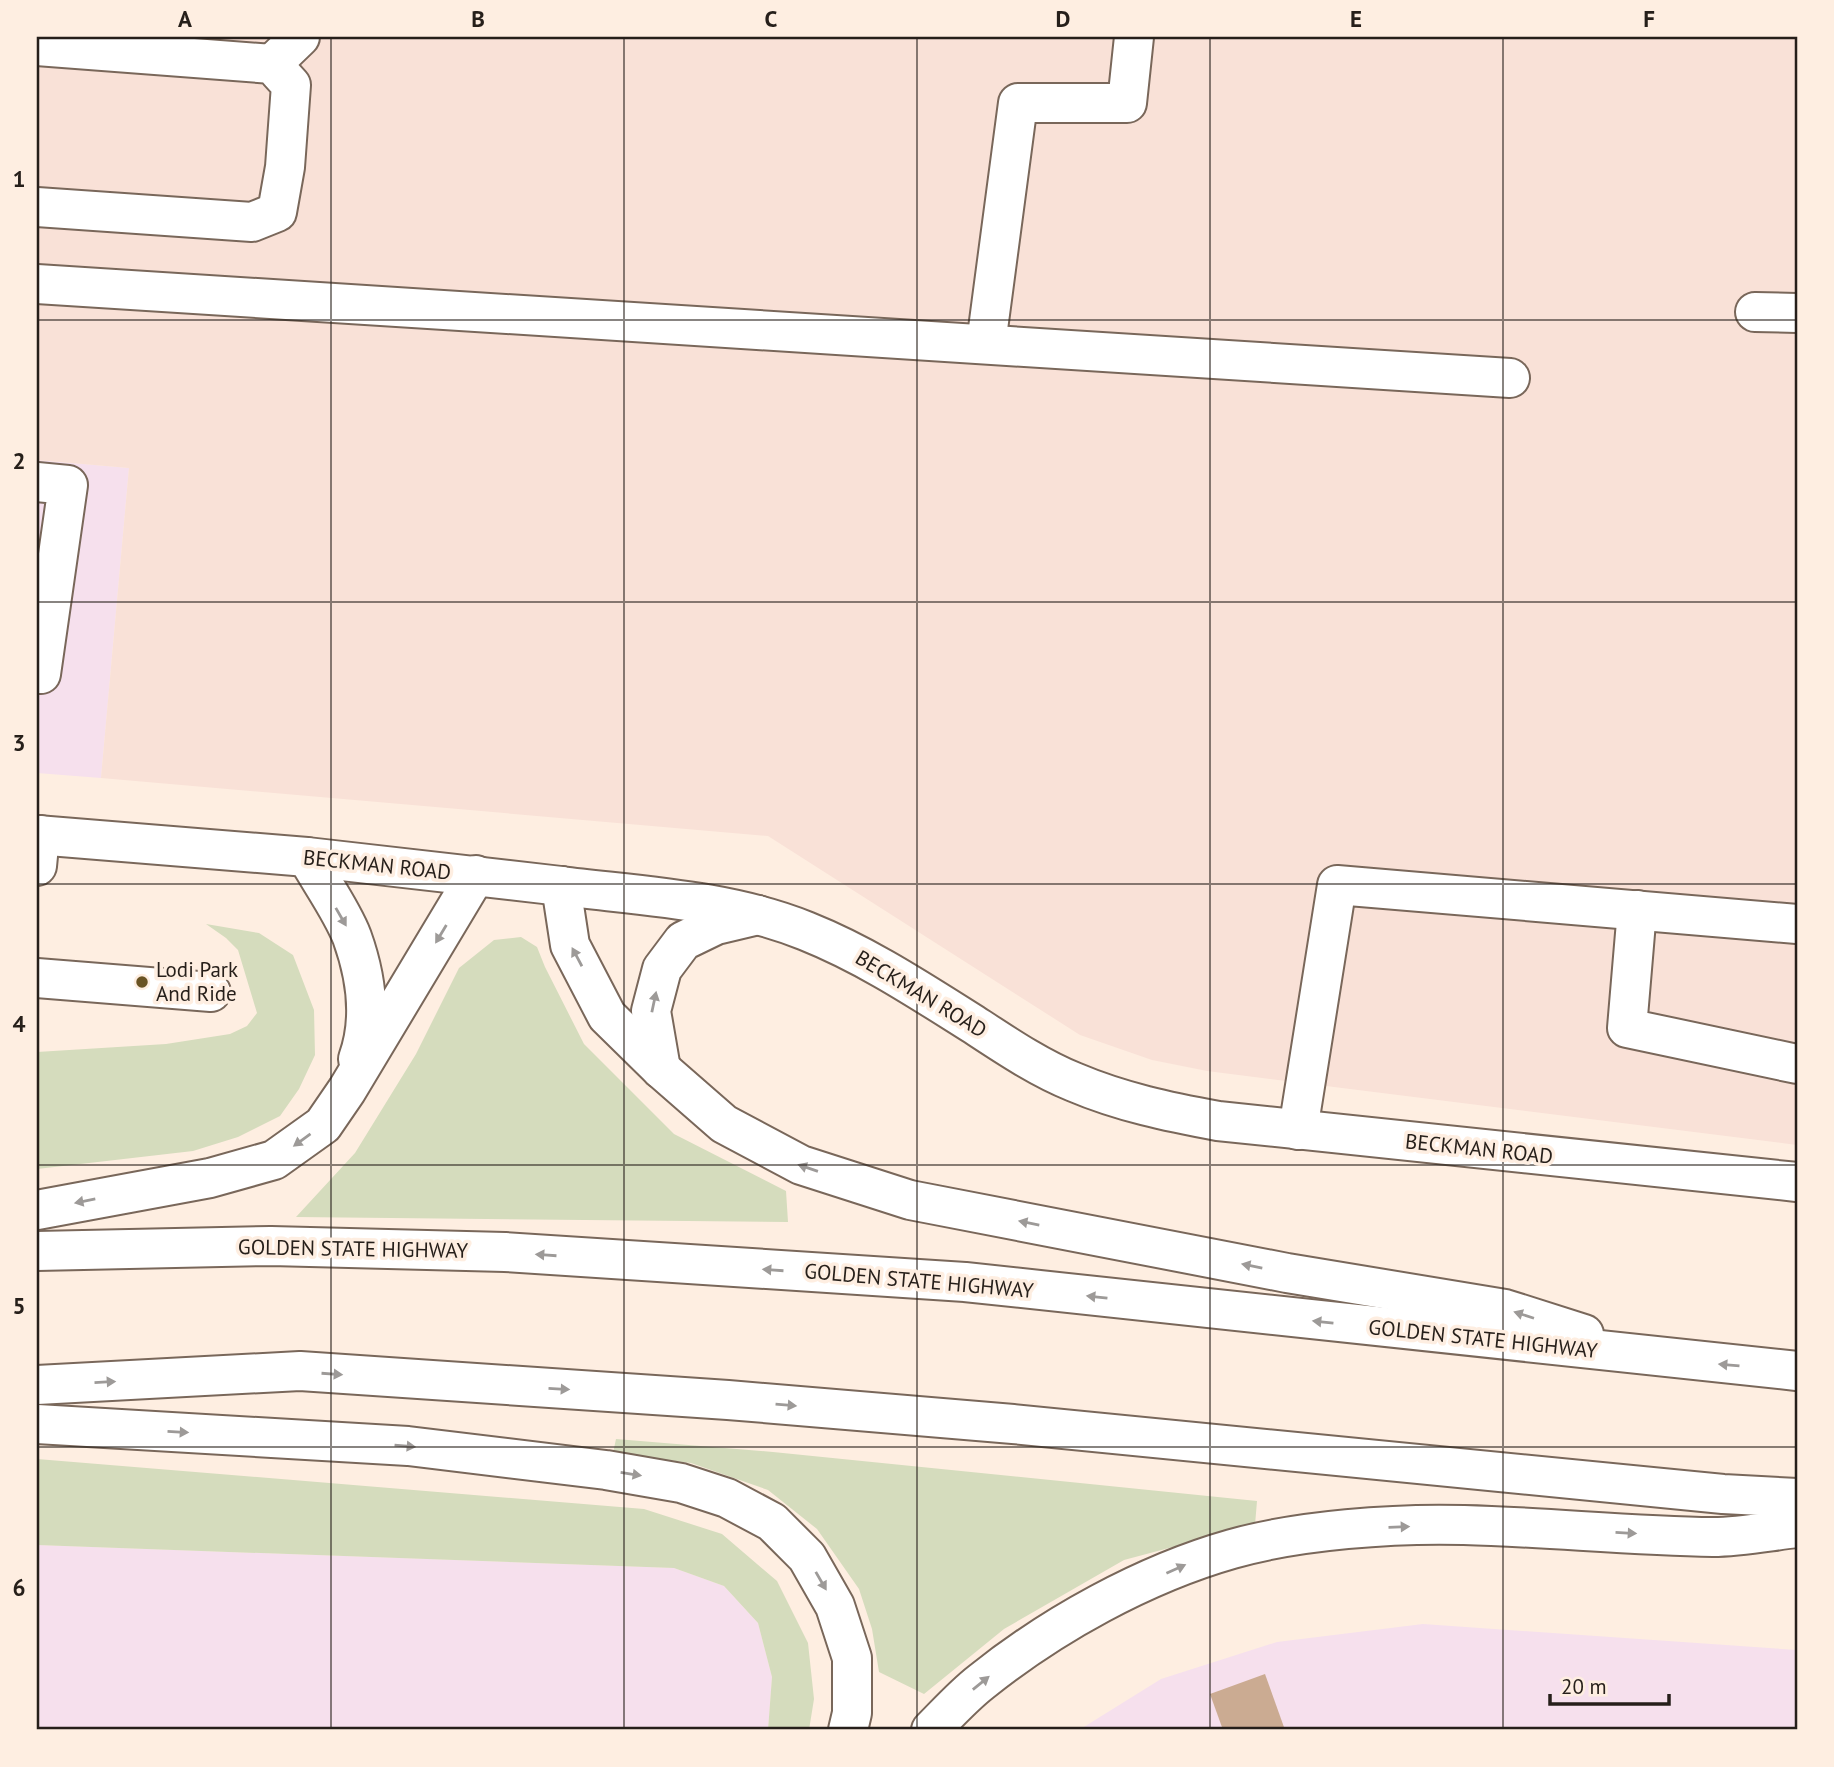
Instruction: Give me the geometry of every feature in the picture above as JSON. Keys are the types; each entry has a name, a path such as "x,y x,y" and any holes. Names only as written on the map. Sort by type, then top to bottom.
{"main road":[{"path":"272,64 300,37"},
{"path":"986,344 1018,103 1127,103 1134,37"},
{"path":"37,46 272,64 291,85 285,167 277,212 252,222 37,207"},
{"path":"37,284 1510,377"},
{"path":"1755,312 1797,313"},
{"path":"37,482 68,485 41,674 37,673"},
{"name":"BECKMAN ROAD","path":"38,845 307,857 676,900 758,915 806,931 897,975 1008,1047 1073,1082 1145,1107 1218,1121 1797,1182"},
{"path":"307,857 351,936 365,985 365,1040 347,1090"},
{"path":"37,1210 210,1178 274,1160 323,1125 347,1090 476,875"},
{"path":"1298,1130 1337,885 1797,924"},
{"path":"561,886 570,945 607,1016 723,1124 800,1166 910,1200 1287,1273 1506,1308 1659,1358"},
{"path":"1637,910 1627,1028 1797,1062"},
{"path":"661,1069 651,1011 662,969 683,941 716,925 758,915"},
{"path":"37,978 211,992"},
{"name":"GOLDEN STATE HIGHWAY","path":"37,1251 271,1246 505,1252 965,1282 1797,1371"},
{"path":"37,1385 300,1371 728,1399 1013,1424 1723,1494 1797,1498"},
{"path":"37,1424 408,1446 669,1480 727,1498 772,1522 807,1557 835,1606 852,1658 852,1713 848,1730"},
{"path":"931,1730 979,1683 1044,1639 1116,1596 1185,1564 1234,1548 1301,1536 1375,1528 1461,1525 1716,1537 1797,1528"}],"shaded area":[{"path":"37,37 1797,37 1797,1145 1207,1071 1152,1060 1080,1035 768,836 101,778 129,468 37,460"},
{"path":"37,460 129,468 101,778 37,773"},
{"path":"37,1545 674,1568 724,1586 758,1623 772,1677 768,1730 37,1730"},
{"path":"1423,1624 1797,1650 1797,1730 1079,1730 1161,1679 1277,1642"}],"green space":[{"path":"206,924 259,933 293,955 314,1010 315,1055 299,1089 280,1116 238,1137 193,1151 37,1169 37,1052 166,1044 230,1034 247,1026 257,1013 238,950"},
{"path":"521,937 537,947 584,1044 674,1134 786,1191 788,1222 296,1217 355,1153 416,1054 459,968 494,940"},
{"path":"616,1439 773,1452 1257,1501 1255,1525 1124,1560 1004,1629 924,1694 879,1672 872,1629 859,1589 817,1529 768,1490 691,1463 613,1453"},
{"path":"37,1459 644,1509 722,1534 777,1581 808,1643 814,1699 809,1730 768,1730 772,1677 758,1623 724,1586 674,1568 37,1545"}],"building":[{"path":"1265,1674 1285,1730 1223,1730 1210,1694"}],"place":[{"name":"Lodi Park And Ride","path":"142,982"}]}
